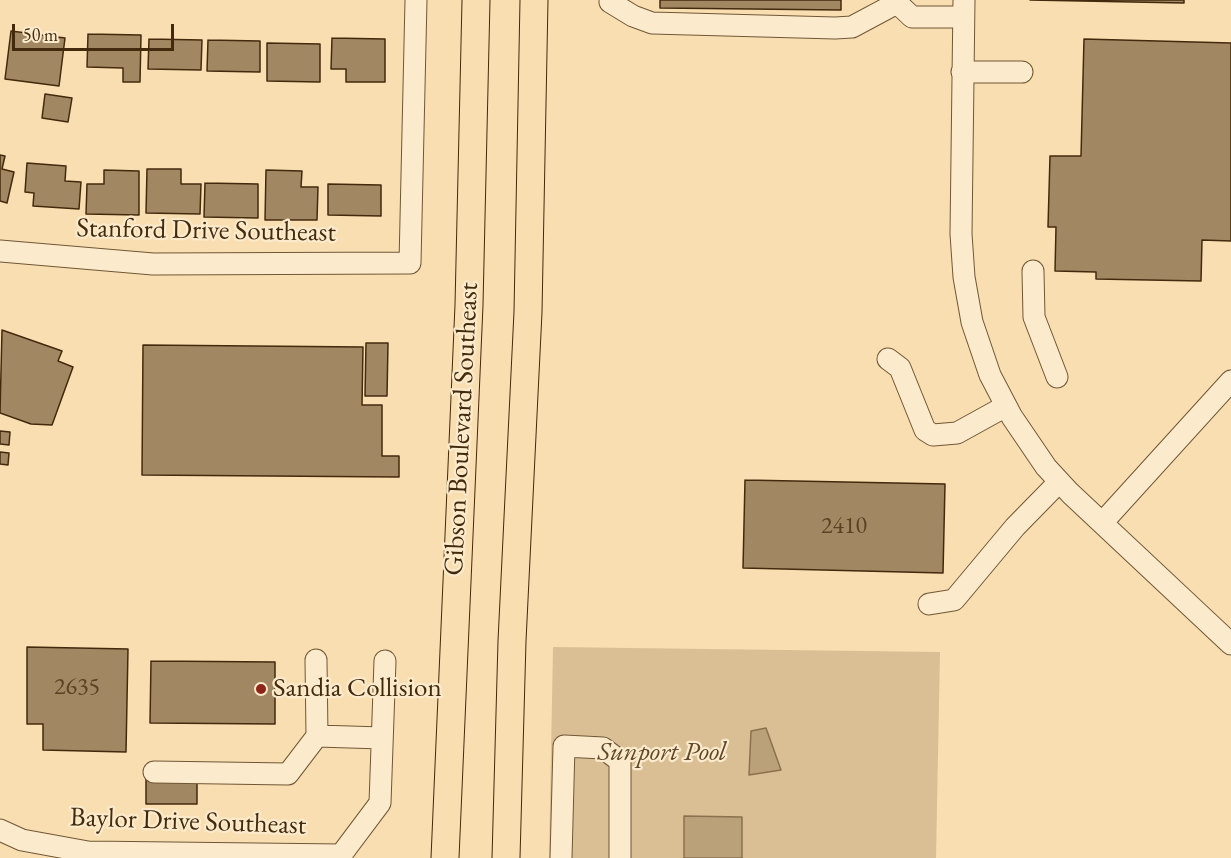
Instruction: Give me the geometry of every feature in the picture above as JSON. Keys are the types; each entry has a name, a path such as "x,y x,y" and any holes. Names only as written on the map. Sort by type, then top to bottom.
{"main road":[{"name":"Gibson Boulevard Southeast","path":"445,858 469,305 476,0"},
{"path":"506,858 512,641 528,312 534,0"}],"street":[{"name":"Stanford Drive Southeast","path":"0,250 153,264 410,263 416,0"},
{"path":"609,2 633,16 652,23 835,28 852,27 895,2 912,17 963,9 961,234 964,277 972,322 990,375 1006,406 1046,467 1059,482 1231,644"},
{"path":"962,72 1022,72"},
{"path":"1034,271 1034,317 1057,377"},
{"path":"888,359 900,368 915,429 933,435 950,435 1006,406"},
{"path":"1102,523 1231,381"},
{"path":"928,604 954,600 1015,527 1059,482"},
{"path":"154,772 288,774 316,736 316,660"},
{"path":"342,857 380,803 385,661"},
{"path":"316,736 382,738"},
{"path":"561,858 564,746 603,748 620,761 620,858"},
{"name":"Baylor Drive Southeast","path":"0,830 22,840 88,852 342,857"}],"green space":[{"name":"Sunport Pool","path":"553,647 940,652 936,858 549,858"}],"shaded area":[{"path":"766,728 781,770 749,775 751,731"},
{"path":"684,816 742,817 742,858 684,858"}],"building":[{"path":"660,0 841,0 841,10 660,8"},
{"path":"1030,0 1184,0 1184,3"},
{"path":"11,31 65,38 59,86 5,79"},
{"path":"88,34 141,35 140,82 123,82 123,68 87,67"},
{"path":"332,38 385,39 385,82 346,82 346,69 331,69"},
{"path":"149,39 202,40 201,70 148,69"},
{"path":"1084,39 1231,43 1231,241 1202,240 1201,281 1096,279 1096,272 1055,271 1056,227 1048,227 1050,156 1081,156"},
{"path":"208,40 260,41 260,72 207,71"},
{"path":"267,43 320,44 320,82 267,81"},
{"path":"45,94 72,98 68,122 42,118"},
{"path":"0,155 5,156 2,169 14,172 7,203 0,201"},
{"path":"27,163 66,166 65,181 81,182 79,209 33,206 34,193 25,192"},
{"path":"147,169 181,169 181,184 201,184 200,214 146,213"},
{"path":"104,170 139,171 139,215 86,214 87,184 104,184"},
{"path":"266,170 302,171 301,187 318,187 317,220 265,220"},
{"path":"205,183 258,184 258,218 204,217"},
{"path":"328,184 381,185 381,216 328,215"},
{"path":"2,330 62,351 58,361 73,367 52,425 31,424 0,413"},
{"path":"366,343 388,343 387,396 365,396"},
{"path":"143,345 363,347 362,405 382,405 382,456 399,456 399,477 142,475"},
{"path":"0,431 10,432 9,445 0,444"},
{"path":"0,452 9,453 8,465 0,464"},
{"path":"745,480 945,484 943,573 743,568"},
{"path":"27,647 128,649 126,752 43,750 43,724 27,724"},
{"path":"151,661 275,662 275,724 150,723"},
{"path":"146,778 197,779 197,804 146,804"}],"place":[{"name":"Sandia Collision","path":"261,689"}]}
